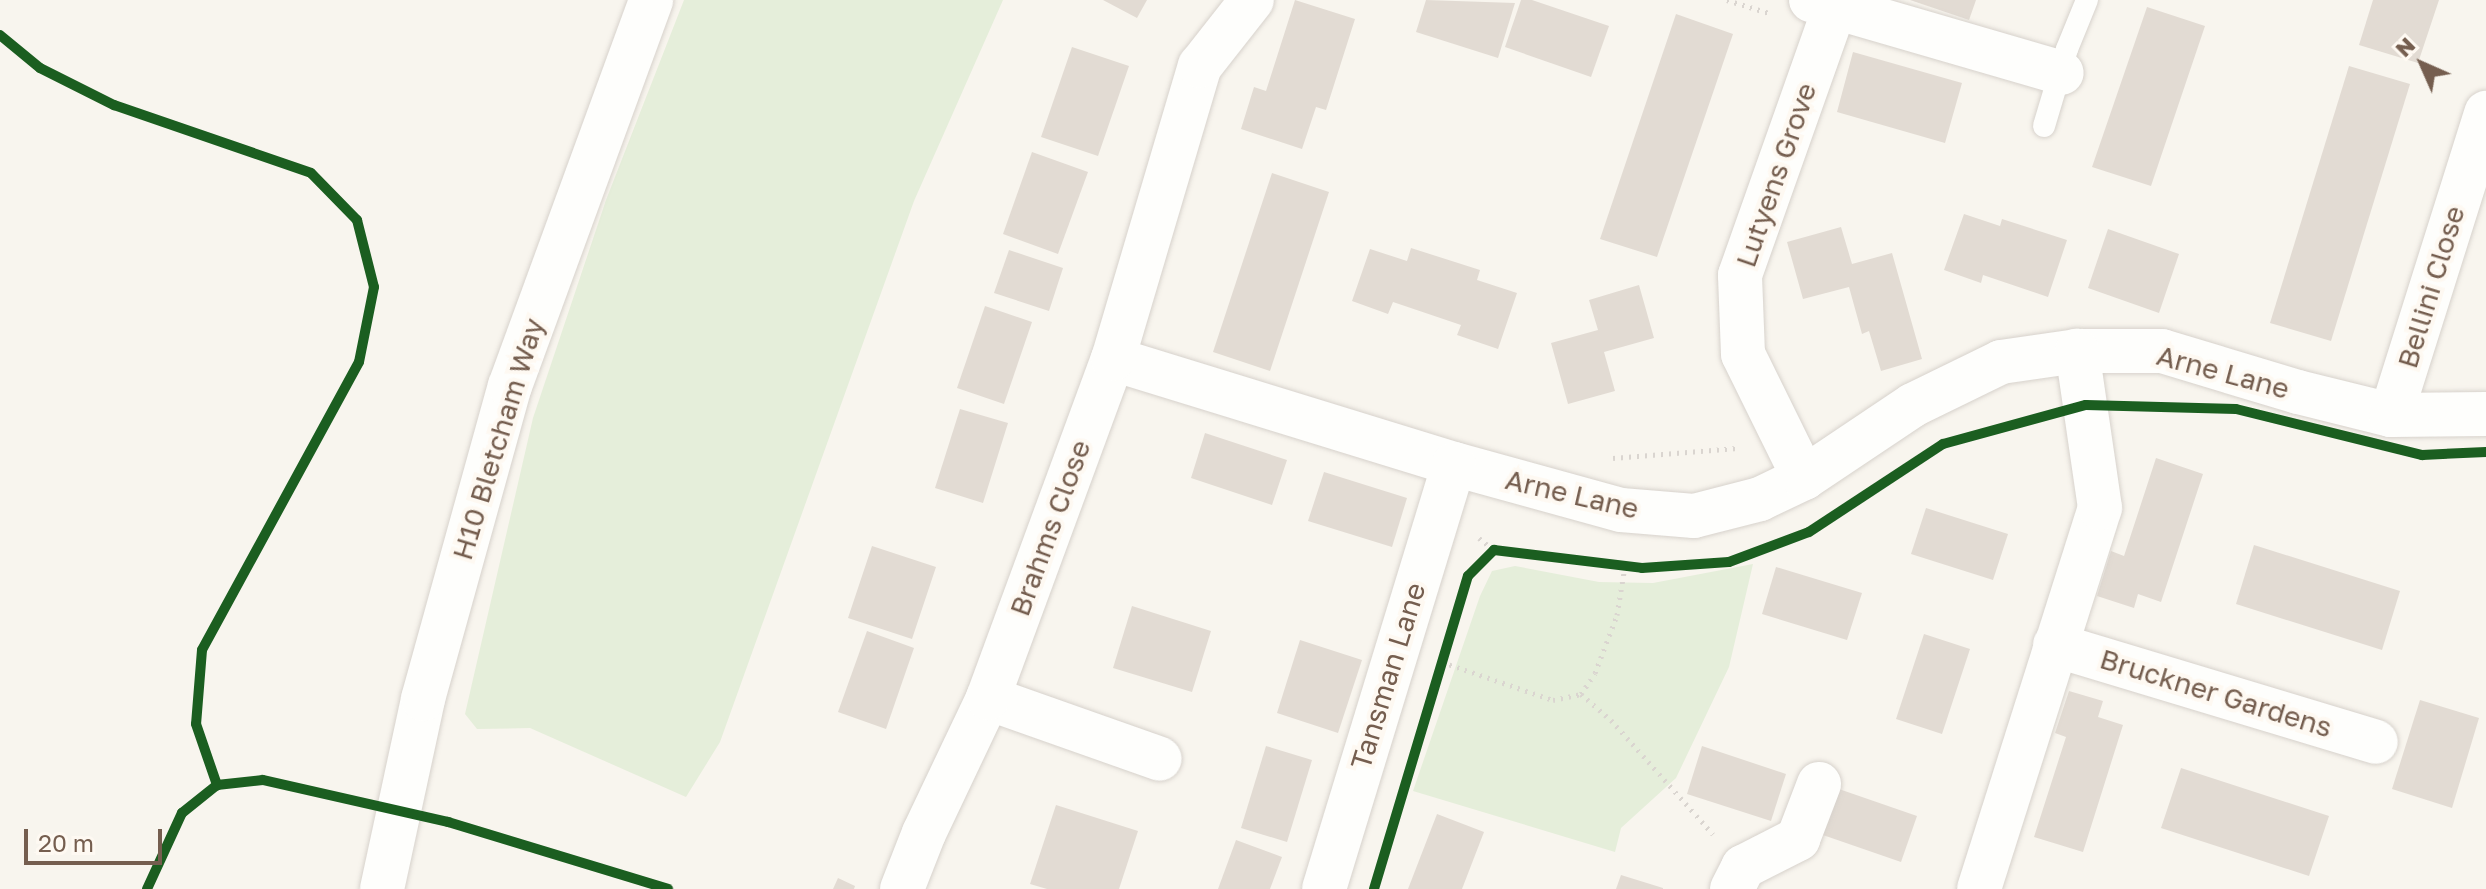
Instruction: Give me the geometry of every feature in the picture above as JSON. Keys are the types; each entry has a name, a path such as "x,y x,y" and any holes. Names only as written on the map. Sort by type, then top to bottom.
{"street":[{"name":"H10 Bletcham Way","path":"384,881 423,699 510,386 651,0"},
{"path":"1113,359 1200,66 1252,0"},
{"path":"1808,8 1888,11 2062,73"},
{"name":"Lutyens Grove","path":"1804,478 1743,354 1740,275 1808,8"},
{"name":"Bellini Close","path":"2391,415 2486,113"},
{"path":"1979,889 2100,508 2077,351"},
{"name":"Arne Lane","path":"1113,359 1454,464 1621,510 1694,516 1760,499 1804,478 1913,405 2001,362 2077,351 2162,351 2298,392 2391,415 2486,414"},
{"name":"Brahms Close","path":"902,889 924,833 988,698 1113,359"},
{"name":"Tansman Lane","path":"1324,889 1454,464"},
{"name":"Bruckner Gardens","path":"2055,645 2376,742"},
{"path":"988,698 1160,759"},
{"path":"1738,878 1798,839 1819,784"}],"lane":[{"path":"2044,126 2067,49 2087,0"}],"path":[{"path":"1727,0 1758,7 1808,8"},
{"path":"1605,459 1742,448"},
{"path":"1485,559 1494,550 1506,552"},
{"path":"1611,565 1642,568"},
{"path":"1442,662 1553,700 1581,694 1595,673 1617,615 1625,566"},
{"path":"1437,677 1446,648"},
{"path":"1581,694 1611,720 1738,878"}],"green space":[{"path":"684,0 1003,0 914,201 720,742 686,797 530,728 477,729 465,714 533,418 606,200"},
{"path":"1753,564 1729,667 1676,778 1621,828 1615,852 1413,791 1480,596 1492,571 1515,566 1599,582 1653,583"}],"building":[{"path":"1103,0 1147,0 1137,18"},
{"path":"1295,0 1355,19 1326,110 1316,107 1302,149 1241,129 1254,87 1266,91"},
{"path":"1426,0 1515,3 1498,58 1416,32"},
{"path":"1521,0 1532,0 1609,26 1591,77 1505,47"},
{"path":"1910,0 1976,0 1969,20"},
{"path":"2373,0 2439,0 2418,63 2359,45"},
{"path":"2147,7 2205,26 2151,186 2092,167"},
{"path":"1676,14 1733,34 1657,257 1600,239"},
{"path":"1072,47 1129,66 1098,156 1041,137"},
{"path":"1853,52 1962,83 1945,143 1837,112"},
{"path":"2349,66 2410,84 2331,341 2270,323"},
{"path":"1032,152 1088,172 1058,254 1003,234"},
{"path":"1272,173 1329,192 1270,371 1213,352"},
{"path":"1964,214 2000,226 2002,219 2067,240 2048,297 1983,275 1981,283 1944,270"},
{"path":"1841,227 1852,264 1892,253 1922,359 1881,371 1869,331 1862,334 1849,287 1803,299 1787,242"},
{"path":"2108,229 2179,254 2159,313 2088,288"},
{"path":"1411,248 1480,270 1477,280 1517,293 1498,349 1457,335 1461,325 1393,302 1388,314 1352,301 1370,249 1407,261"},
{"path":"1009,250 1063,268 1049,311 994,293"},
{"path":"1639,285 1654,338 1604,352 1615,391 1568,404 1551,343 1598,330 1589,300"},
{"path":"985,306 1032,322 1004,404 957,388"},
{"path":"960,409 1008,423 983,503 935,488"},
{"path":"1205,433 1287,460 1272,505 1191,478"},
{"path":"2156,458 2203,474 2161,602 2138,594 2134,608 2097,596 2111,551 2124,556"},
{"path":"1324,472 1407,498 1392,547 1308,521"},
{"path":"1926,508 2008,534 1993,580 1911,554"},
{"path":"2254,545 2400,591 2382,650 2236,604"},
{"path":"872,546 936,567 912,639 848,618"},
{"path":"1776,567 1862,593 1847,640 1762,614"},
{"path":"1132,606 1211,631 1192,692 1113,668"},
{"path":"867,631 914,648 886,729 838,712"},
{"path":"1924,634 1970,649 1942,734 1896,719"},
{"path":"1300,640 1362,660 1338,733 1277,713"},
{"path":"2069,691 2103,701 2098,717 2123,725 2083,852 2034,837 2066,737 2055,733"},
{"path":"2420,700 2479,718 2452,808 2392,789"},
{"path":"1266,746 1312,760 1287,842 1241,828"},
{"path":"1702,746 1786,774 1771,821 1687,794"},
{"path":"2181,768 2329,816 2309,876 2161,828"},
{"path":"1836,788 1917,816 1901,862 1820,834"},
{"path":"1056,805 1138,831 1119,889 1047,889 1030,884"},
{"path":"1437,814 1484,832 1462,889 1408,889"},
{"path":"1236,840 1282,857 1270,889 1218,889"},
{"path":"1621,875 1663,888 1663,889 1616,889"},
{"path":"838,878 855,886 854,889 833,889"}],"cycle path":[{"path":"0,35 40,68 114,105 311,173 357,220 374,287 359,362 202,650 196,724 217,785"},
{"path":"1374,889 1468,576 1494,550 1642,568 1729,562 1809,532 1943,444 2086,405 2236,409 2422,455 2486,452"},
{"path":"147,889 182,813 217,785 263,780 448,822 668,889"}]}
